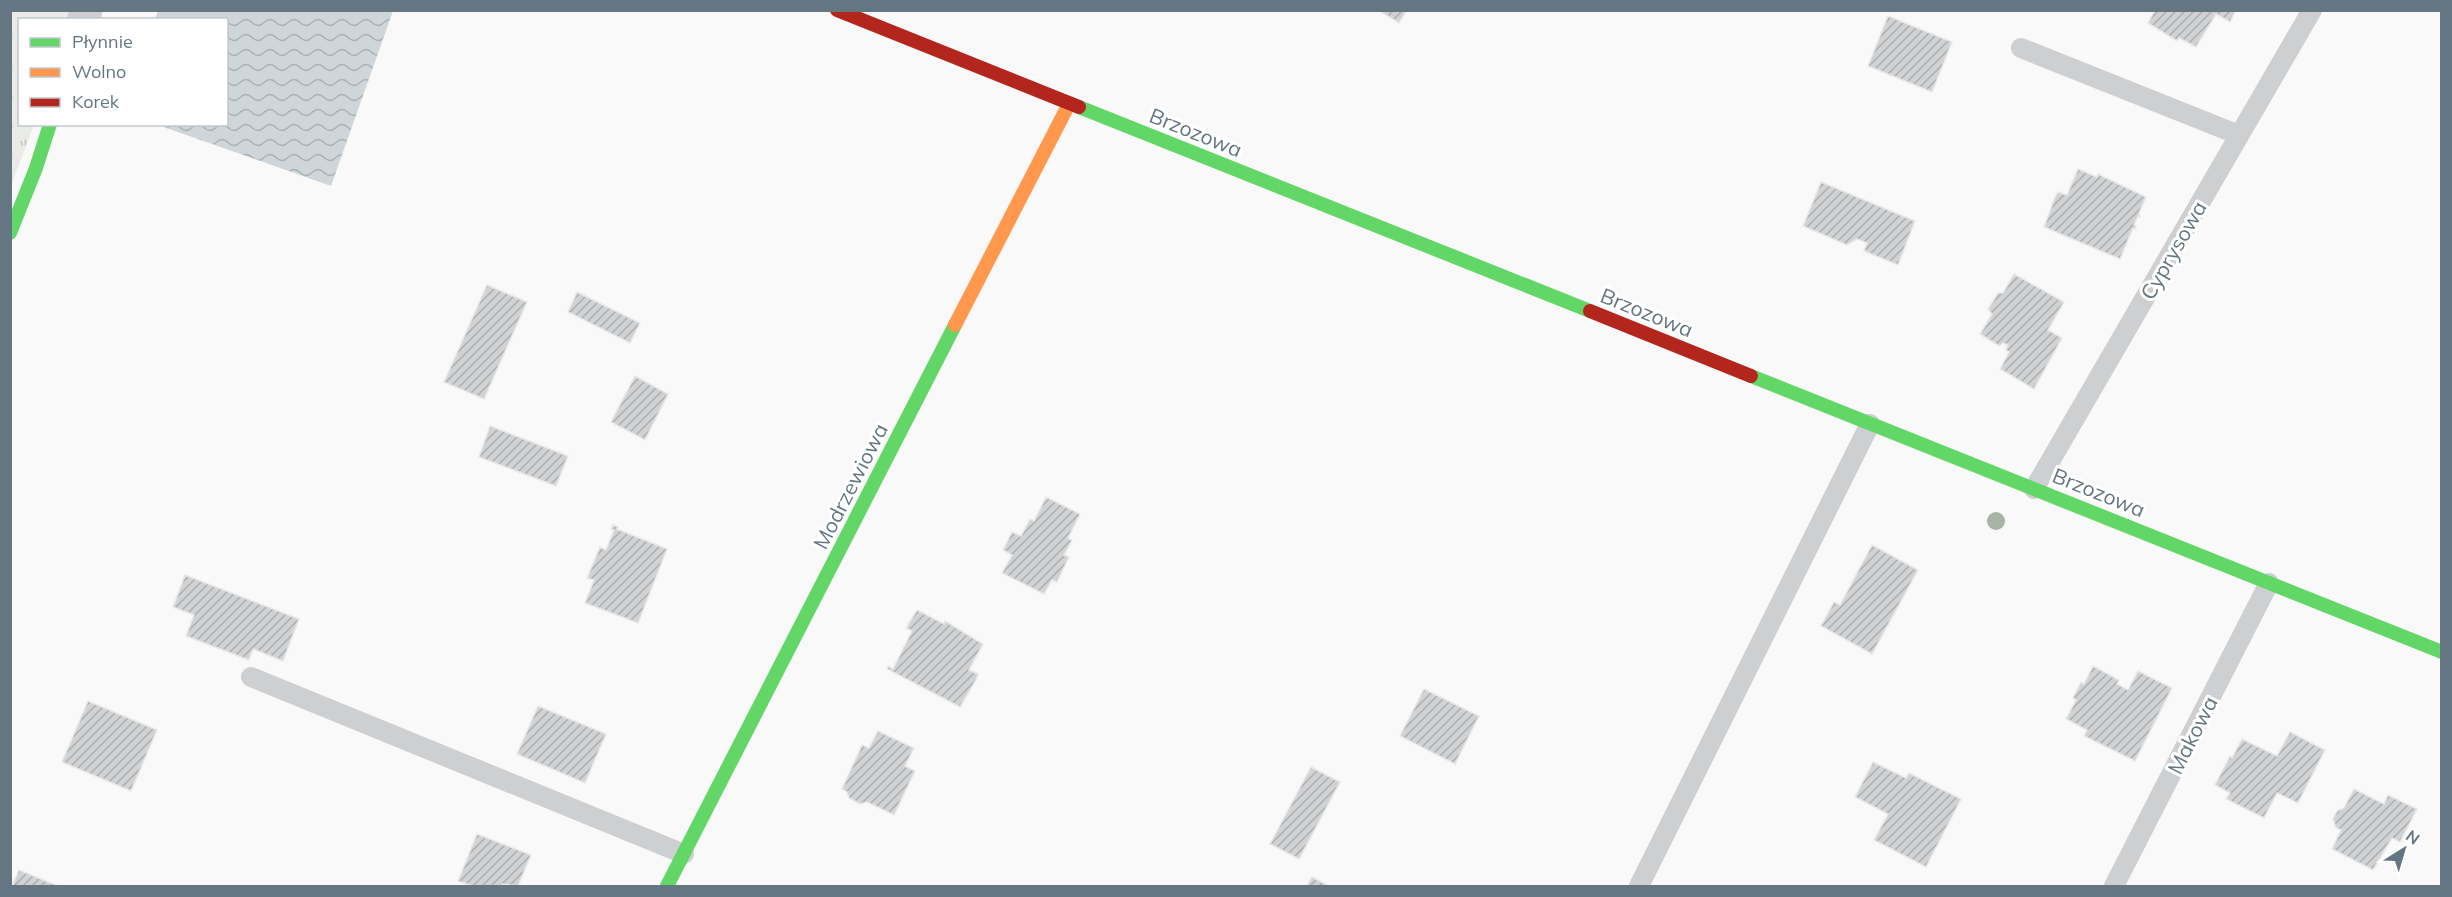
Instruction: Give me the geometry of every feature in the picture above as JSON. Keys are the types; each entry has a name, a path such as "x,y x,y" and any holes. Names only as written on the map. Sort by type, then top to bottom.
{"street":[{"name":"Brzozowa","path":"837,10 2442,652"},
{"name":"Modrzewiowa","path":"667,886 1069,104"},
{"path":"10,233 49,126"}],"lane":[{"name":"Cyprysowa","path":"2034,489 2312,10"},
{"path":"2021,48 2239,135"},
{"path":"1639,886 1870,424"},
{"name":"Makowa","path":"2115,886 2269,583"},
{"path":"251,677 684,854"}],"green space":[{"path":"11,11 68,11 65,18 18,18 18,126 34,126 11,186"}],"water":[{"path":"158,11 393,11 331,186 161,126 228,126 228,18 155,18"}],"building":[{"path":"1378,10 1407,10 1399,23"},
{"path":"2155,10 2236,10 2230,22 2216,14 2196,47 2179,38 2177,41 2148,23"},
{"path":"1888,16 1952,42 1932,92 1868,66"},
{"path":"2078,169 2097,177 2098,174 2146,197 2139,213 2140,217 2138,216 2134,225 2135,229 2133,228 2120,259 2044,227 2055,197 2058,192 2067,195"},
{"path":"1821,182 1915,221 1898,265 1864,251 1867,243 1857,239 1847,245 1803,226"},
{"path":"2014,274 2064,302 2048,330 2062,338 2034,389 2000,369 2009,352 2006,350 2008,345 2003,343 1999,346 1980,334 1992,314 1988,309 1998,293 2003,293"},
{"path":"487,285 527,302 484,399 444,382"},
{"path":"577,292 640,323 630,343 568,312"},
{"path":"635,376 668,394 645,440 611,422"},
{"path":"490,426 568,456 556,486 479,457"},
{"path":"1046,497 1080,514 1068,538 1072,540 1064,555 1069,557 1057,582 1052,580 1044,594 1002,573 1012,555 1003,550 1012,532 1021,536 1030,519 1034,521"},
{"path":"613,525 618,527 617,529 667,549 638,623 585,603 594,580 587,578 600,547 606,550 614,530 611,529"},
{"path":"1872,545 1918,570 1872,654 1821,626 1834,602 1840,605"},
{"path":"185,575 299,619 283,661 253,649 249,660 186,636 194,615 173,607"},
{"path":"917,610 944,624 945,621 983,644 969,670 978,674 976,680 960,707 887,669 888,666 893,669 912,631 906,628"},
{"path":"2093,666 2119,680 2117,684 2128,690 2138,671 2172,688 2135,761 2084,736 2087,730 2066,719 2076,700 2073,698 2081,682 2084,684"},
{"path":"1424,689 1479,716 1455,764 1400,736"},
{"path":"88,701 157,730 131,791 62,762"},
{"path":"538,706 606,734 585,783 517,754"},
{"path":"878,731 914,748 905,766 915,771 894,815 867,802 860,804 849,798 847,792 842,789 862,745 869,748"},
{"path":"2290,732 2325,750 2298,803 2277,793 2264,818 2226,799 2230,793 2215,785 2242,739 2277,756"},
{"path":"1873,762 1906,778 1909,773 1961,799 1926,867 1874,840 1888,814 1855,797"},
{"path":"1311,767 1340,782 1299,859 1270,844"},
{"path":"2354,789 2384,804 2388,795 2417,809 2400,842 2392,838 2373,870 2332,849 2341,830 2336,828 2333,819 2337,811 2344,808"},
{"path":"477,834 531,855 518,886 502,884 501,886 473,886 458,881"},
{"path":"19,870 58,886 12,886"},
{"path":"1312,877 1329,886 1307,886"}],"traffic: fast":[{"path":"1079,107 1590,311"},
{"path":"10,233 36,168 49,126"},
{"path":"667,886 955,325"},
{"path":"1751,376 2442,652"}],"traffic: slow":[{"path":"955,325 1069,104"}],"traffic: jam":[{"path":"837,10 1079,107"},
{"path":"1590,311 1751,376"}]}
